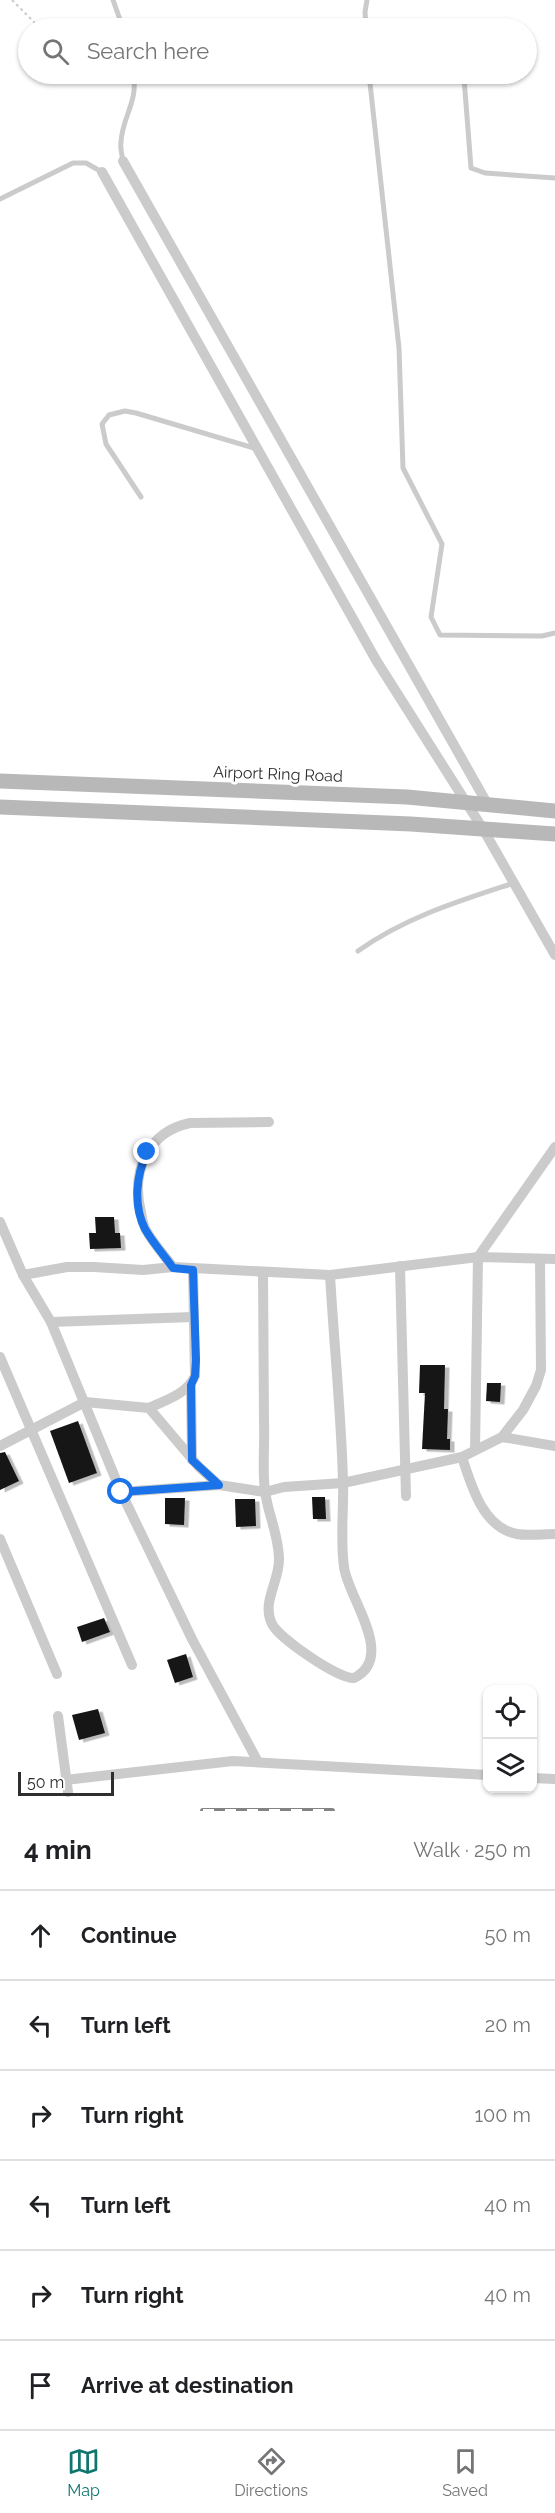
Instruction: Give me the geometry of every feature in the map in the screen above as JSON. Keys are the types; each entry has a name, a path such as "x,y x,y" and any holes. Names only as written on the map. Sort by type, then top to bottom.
{"main road":[{"name":"Airport Ring Road","path":"0,781 407,797 555,812"},
{"path":"0,807 114,810 555,834"}],"street":[{"path":"123,161 488,805"},
{"path":"102,172 376,660 483,829 555,955"},
{"path":"173,1268 145,1228 137,1197 138,1172 147,1152 165,1133 178,1125 269,1122"},
{"path":"475,1450 478,1257 555,1147"},
{"path":"0,1222 23,1275 51,1322 121,1492 192,1639 258,1762"},
{"path":"23,1275 67,1267 143,1270 173,1268 330,1275 478,1257 555,1259"},
{"path":"121,1492 219,1485 265,1492 284,1487 343,1483 462,1457 502,1437 523,1410 536,1386 541,1370 540,1259"},
{"path":"400,1266 406,1497"},
{"path":"192,1460 191,1385 195,1376 196,1360 193,1270"},
{"path":"263,1272 265,1492 278,1534 279,1560 279,1574 269,1597 268,1611 272,1625 285,1638 340,1675 354,1678 365,1670 369,1662 370,1637 362,1611 344,1573 341,1523 343,1483 330,1275"},
{"path":"51,1322 193,1317"},
{"path":"0,1356 132,1665"},
{"path":"0,1446 33,1431 85,1402 149,1408 178,1395 191,1385"},
{"path":"149,1408 192,1460 219,1485"},
{"path":"502,1437 555,1446"},
{"path":"462,1457 470,1482 493,1522 502,1529 518,1534 555,1534"},
{"path":"0,1539 57,1674"},
{"path":"58,1716 68,1792"},
{"path":"65,1780 233,1761 483,1775"},
{"path":"537,1778 555,1779"}],"lane":[{"path":"113,0 119,18"},
{"path":"365,18 368,0"},
{"path":"123,161 120,144 124,124 133,103 133,84"},
{"path":"370,84 399,348 403,468 441,544 431,617 440,635 542,636 555,633"},
{"path":"464,84 471,168 485,173 555,178"},
{"path":"0,199 73,163 86,163 102,172"},
{"path":"141,497 106,444 102,424 108,415 125,411 136,413 258,450"},
{"path":"358,951 379,936 413,918 514,883"}],"path":[{"path":"12,0 30,18"}],"building":[{"path":"95,1217 114,1217 115,1233 120,1233 121,1248 90,1249 89,1233 96,1233"},
{"path":"420,1365 445,1365 444,1409 448,1409 447,1439 450,1439 450,1450 422,1449 425,1393 419,1393"},
{"path":"487,1383 501,1383 500,1402 486,1401"},
{"path":"78,1421 97,1473 69,1483 50,1431"},
{"path":"5,1452 19,1481 0,1490 0,1453"},
{"path":"312,1497 325,1497 326,1519 313,1519"},
{"path":"165,1498 185,1498 184,1525 165,1524"},
{"path":"235,1499 255,1499 256,1526 236,1527"},
{"path":"104,1618 110,1632 82,1642 77,1627"},
{"path":"186,1654 193,1677 175,1683 167,1660"},
{"path":"98,1709 105,1733 79,1740 72,1715"}],"railway":[{"path":"203,1811 332,1811"}],"route":[{"path":"121,1492 219,1485 192,1460 191,1385 195,1376 196,1360 193,1270 173,1268 145,1228 137,1197 138,1172 147,1152"}]}
